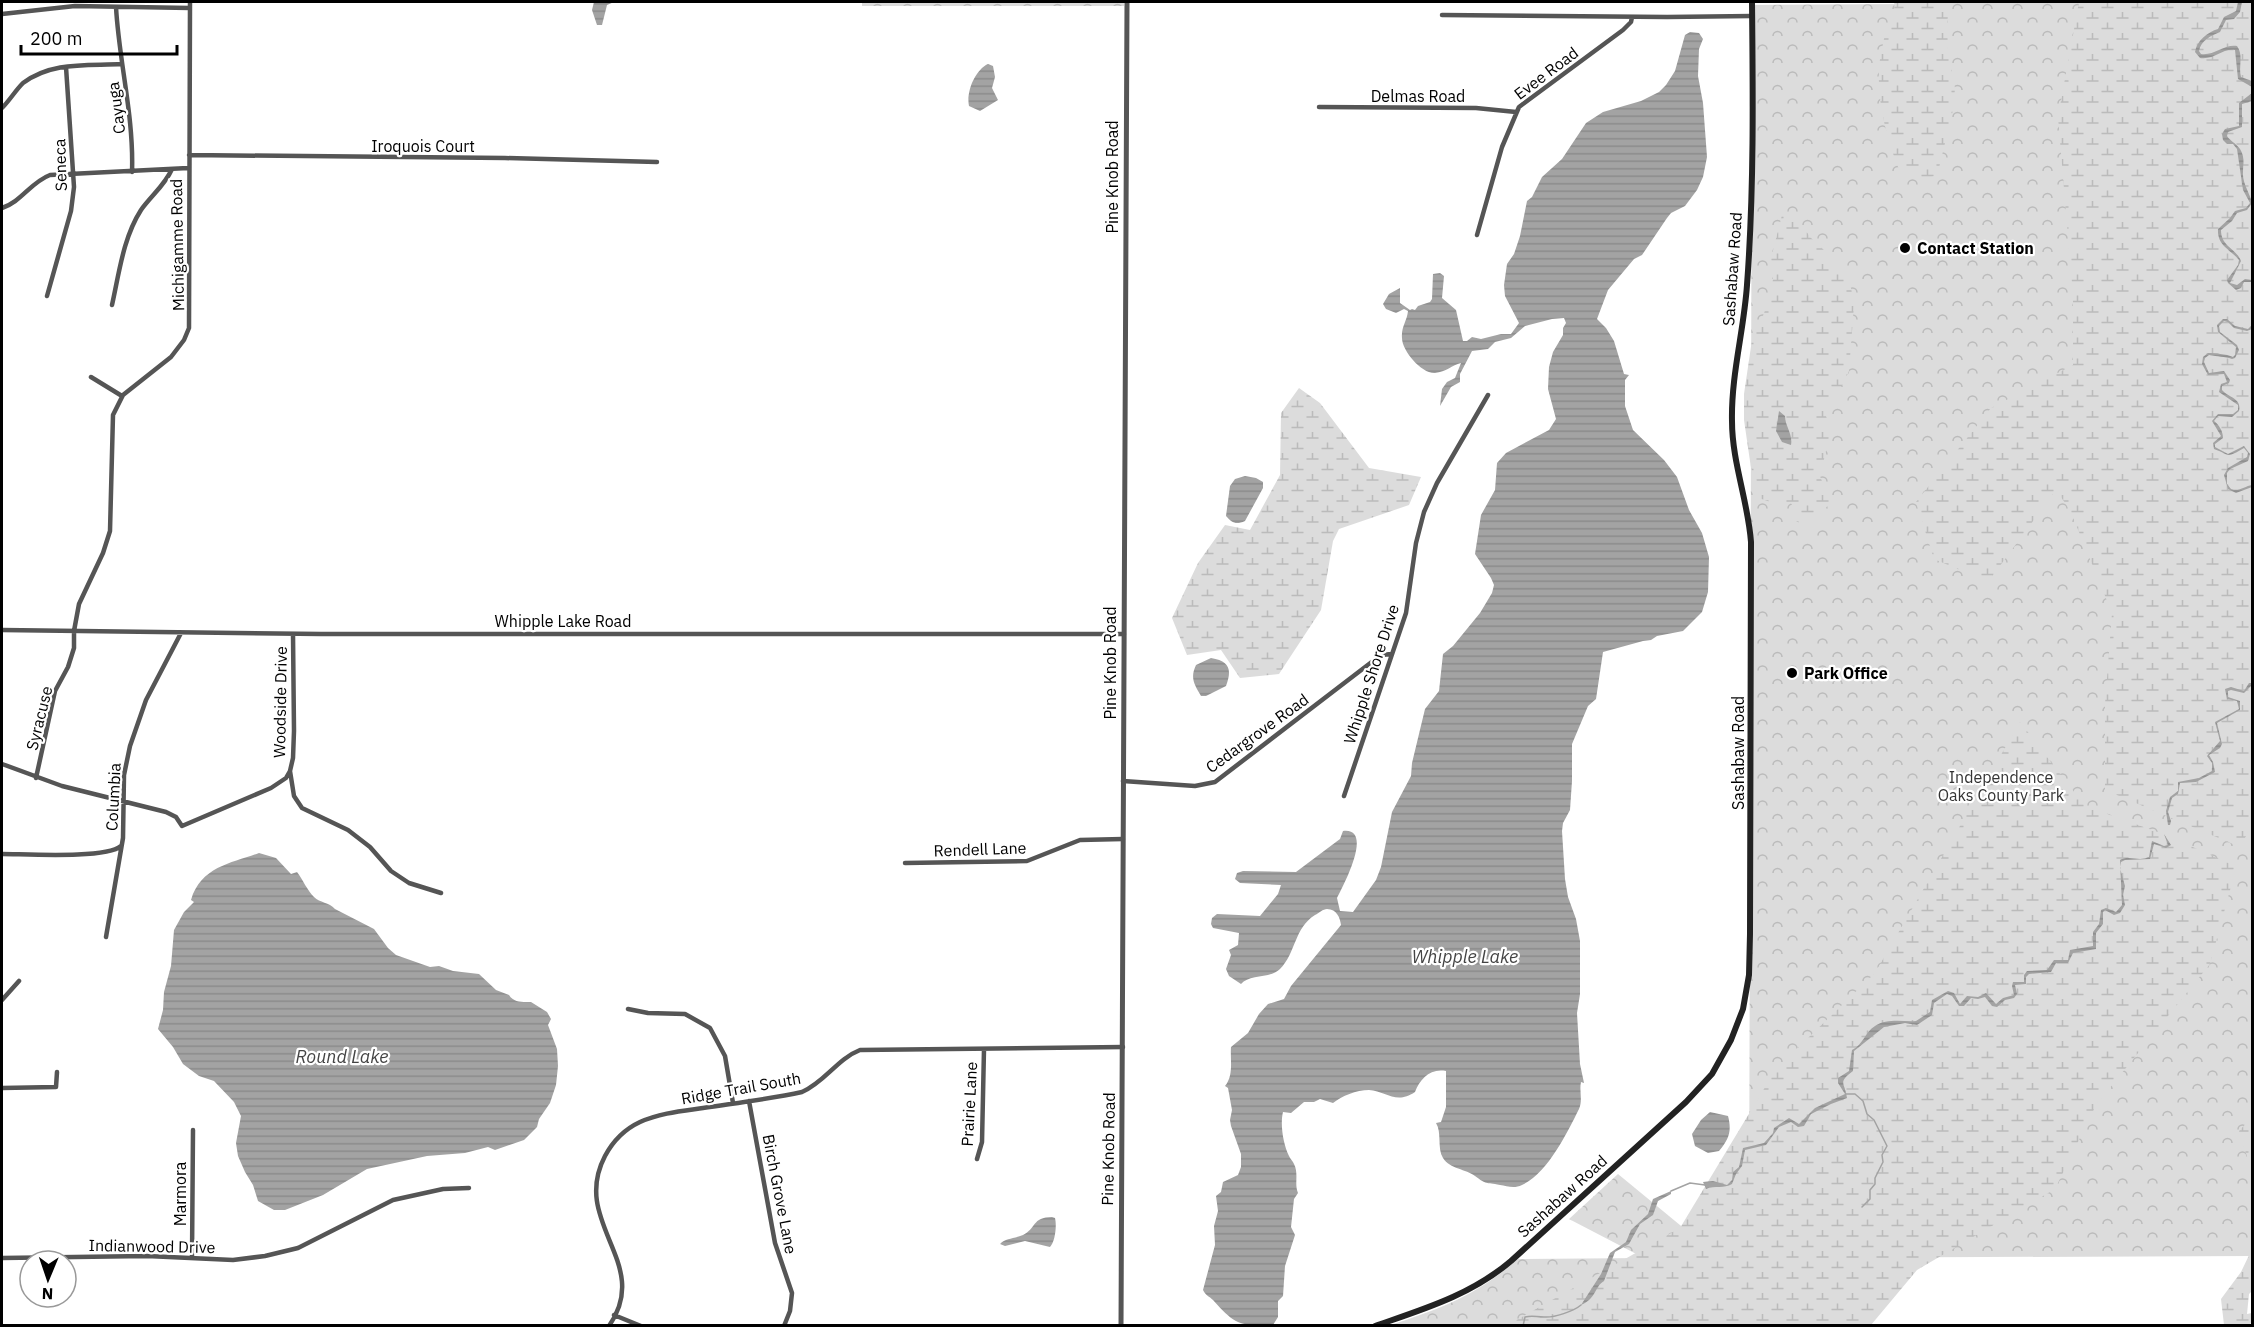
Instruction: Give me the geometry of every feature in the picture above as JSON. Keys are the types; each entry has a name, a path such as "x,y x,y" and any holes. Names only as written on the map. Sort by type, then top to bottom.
{"main road":[{"name":"Sashabaw Road","path":"1376,1326 1459,1295 1482,1283 1511,1261 1699,1089 1726,1051 1741,1014 1748,982 1750,945 1750,542 1747,513 1733,442 1732,417 1748,273 1752,2"}],"street":[{"path":"57,8 58,2"},
{"name":"Pine Knob Road","path":"1121,1326 1127,2"},
{"path":"2,14 57,8 190,5"},
{"name":"Michigamme Road","path":"122,396 171,357 189,328 190,5"},
{"name":"Cayuga","path":"116,7 118,45 130,120 132,172"},
{"path":"1442,15 1752,16"},
{"name":"Evee Road","path":"1477,235 1502,147 1519,107 1623,30 1631,22 1632,16"},
{"path":"2,108 15,91 34,76 59,66 122,64"},
{"name":"Seneca","path":"46,296 71,211 74,187 66,67"},
{"name":"Delmas Road","path":"1318,107 1453,107 1516,112"},
{"name":"Iroquois Court","path":"189,155 657,162"},
{"path":"2,208 40,179 50,175 189,168"},
{"path":"112,305 126,246 140,212 169,177 172,169"},
{"path":"74,631 79,604 103,553 110,531 112,423 122,396 91,377"},
{"name":"Whipple Shore Drive","path":"1344,796 1406,613 1416,543 1424,512 1437,483 1488,395"},
{"name":"Whipple Lake Road","path":"2,630 293,634 1124,634"},
{"name":"Syracuse","path":"36,778 56,691 72,660 74,631"},
{"name":"Columbia","path":"106,937 123,838 126,762 134,729 146,700 181,633"},
{"name":"Woodside Drive","path":"290,771 294,740 293,634"},
{"name":"Cedargrove Road","path":"1123,782 1195,786 1215,782 1373,661 1382,655 1391,654"},
{"path":"2,764 36,778 166,812 176,817 182,826 271,788 286,778 290,771"},
{"path":"290,771 294,796 302,808 353,834 370,847 391,872 409,883 441,893"},
{"name":"Rendell Lane","path":"905,863 1027,861 1080,840 1123,839"},
{"path":"2,854 81,854 115,851 121,846"},
{"path":"2,1000 19,981"},
{"path":"628,1009 648,1013 685,1014 710,1028 725,1056 733,1103"},
{"name":"Ridge Trail South","path":"609,1326 622,1292 620,1265 615,1249 603,1228 595,1199 598,1171 608,1150 622,1133 642,1121 809,1089 823,1080 843,1059 860,1050 1123,1047"},
{"name":"Prairie Lane","path":"977,1159 982,1142 984,1049"},
{"path":"2,1088 56,1087 57,1072"},
{"name":"Birch Grove Lane","path":"749,1101 775,1243 792,1293 790,1311 784,1326"},
{"name":"Marmora","path":"192,1257 193,1130"},
{"name":"Indianwood Drive","path":"2,1258 192,1257 233,1260 265,1256 298,1248 393,1200 443,1190 469,1188"},
{"path":"614,1315 640,1326"}],"green space":[{"path":"862,2 1124,2 1124,6 862,6"},
{"path":"1894,2 1949,2 1948,50 1955,88 1953,110 1937,176 1918,179 1900,172 1886,131 1880,102 1879,73 1884,39"},
{"name":"Independence Oaks County Park","path":"1909,2 2252,2 2252,1256 1750,1258 1749,1325 1388,1326 1457,1300 1487,1283 1518,1259 1644,1258 1569,1219 1618,1174 1720,1258 1749,1258 1752,5 1909,4"},
{"path":"2079,2 2252,2 2252,825 2240,847 2105,790 2105,704 2112,613 2070,510 2056,490 1988,582 1934,559 1916,502 1991,408 2073,365 2073,297 2058,117"},
{"path":"1783,211 1795,214 1810,237 1827,253 1832,264 1840,270 1851,288 1854,305 1849,371 1843,384 1824,411 1830,434 1820,476 1830,503 1812,524 1803,525 1796,521 1797,512 1790,502 1773,503 1759,498 1756,478 1751,468 1744,420 1744,394 1753,333 1761,321 1771,295 1773,279 1769,266"},
{"path":"1299,388 1320,403 1369,468 1421,477 1409,505 1339,529 1333,541 1321,610 1279,674 1240,678 1221,650 1187,655 1172,618 1198,563 1225,525 1250,530 1280,475 1281,413"},
{"path":"2020,722 2085,806 2166,835 2235,866 2210,964 2096,1105 2055,1189 1917,1270 1871,1325 1506,1326 1680,1228 1776,1069 1875,973"},
{"path":"2252,1117 2252,1172 2239,1131"},
{"path":"2252,1249 2252,1291 2249,1294 2247,1314 2252,1313 2252,1322 2249,1325 2224,1325 2221,1299 2241,1272"}],"water":[{"path":"594,2 614,2 607,5 602,25 597,25 592,10"},
{"path":"2238,2 2242,2 2240,12 2234,19 2226,20 2220,32 2204,41 2199,51 2201,54 2206,54 2237,46 2240,54 2241,77 2252,81 2252,87 2238,79 2235,50 2205,58 2200,58 2195,52 2203,37 2218,29 2224,17 2236,11"},
{"name":"Whipple Lake","path":"1690,32 1699,33 1703,39 1699,49 1698,76 1703,103 1707,157 1703,177 1685,206 1671,213 1642,255 1634,259 1608,290 1597,319 1614,341 1624,374 1629,375 1625,380 1625,406 1633,430 1664,460 1677,477 1689,510 1702,533 1709,557 1708,592 1702,612 1683,631 1603,652 1596,699 1588,706 1572,744 1570,810 1563,823 1562,831 1565,879 1580,941 1580,994 1577,1013 1580,1064 1584,1083 1581,1082 1579,1109 1563,1140 1548,1162 1531,1179 1522,1185 1513,1187 1484,1182 1446,1162 1443,1158 1436,1123 1441,1122 1446,1107 1446,1071 1430,1073 1415,1092 1408,1096 1397,1097 1364,1090 1333,1103 1320,1099 1314,1102 1304,1102 1291,1113 1283,1112 1284,1140 1289,1157 1294,1163 1298,1193 1294,1199 1291,1227 1295,1235 1285,1266 1283,1296 1278,1301 1278,1317 1273,1325 1239,1322 1227,1315 1203,1290 1215,1245 1214,1226 1218,1211 1216,1196 1221,1192 1223,1182 1238,1175 1241,1167 1241,1154 1230,1120 1232,1110 1228,1088 1225,1086 1231,1072 1231,1047 1248,1033 1268,1004 1284,999 1291,986 1341,925 1336,912 1327,909 1321,911 1308,920 1303,927 1280,969 1241,984 1229,976 1226,969 1231,955 1229,950 1238,945 1239,933 1213,928 1212,918 1217,914 1260,916 1278,894 1281,885 1240,883 1235,879 1237,873 1243,871 1296,872 1340,839 1343,831 1352,832 1356,838 1356,848 1350,871 1337,898 1340,911 1353,912 1376,880 1381,867 1392,812 1411,776 1425,709 1439,691 1443,654 1453,646 1480,613 1492,593 1494,585 1491,578 1475,554 1481,515 1495,490 1497,463 1506,453 1549,430 1556,419 1548,389 1549,367 1553,352 1563,335 1566,323 1564,318 1525,326 1511,338 1495,342 1488,349 1472,351 1460,374 1460,382 1451,387 1440,406 1442,389 1447,382 1455,378 1461,363 1435,373 1424,370 1409,355 1403,343 1402,331 1408,311 1404,309 1396,313 1386,309 1383,304 1389,294 1400,288 1400,303 1410,310 1415,310 1418,306 1430,302 1433,274 1440,273 1444,276 1442,298 1456,310 1463,341 1472,337 1481,339 1511,334 1519,323 1505,296 1504,285 1507,264 1514,254 1520,236 1527,201 1532,197 1542,177 1562,159 1586,123 1603,112 1641,101 1659,92 1666,85 1675,71 1685,35"},
{"path":"988,64 993,66 995,77 992,88 998,100 980,111 969,106 969,94 975,76"},
{"path":"2252,93 2252,101 2242,104 2242,127 2228,132 2227,136 2242,152 2243,176 2252,203 2247,210 2237,213 2232,221 2221,230 2223,240 2241,261 2230,283 2237,285 2245,279 2252,280 2252,282 2244,282 2241,288 2236,290 2227,280 2239,260 2222,243 2218,229 2235,211 2246,208 2250,203 2243,190 2237,149 2233,144 2227,144 2223,140 2222,134 2225,129 2239,126 2239,103"},
{"path":"2223,319 2227,319 2235,326 2248,329 2252,325 2252,329 2247,331 2234,328 2224,321 2219,326 2220,332 2237,345 2239,350 2235,358 2209,355 2204,362 2209,373 2224,371 2230,380 2222,386 2222,390 2239,403 2239,411 2232,417 2218,416 2214,421 2218,424 2223,438 2215,444 2215,447 2228,454 2244,446 2250,454 2248,461 2230,469 2227,473 2227,484 2231,489 2252,485 2236,493 2228,489 2224,475 2228,468 2247,457 2248,453 2244,448 2228,455 2214,449 2213,443 2221,436 2212,421 2218,414 2233,414 2238,410 2238,405 2219,392 2221,384 2227,382 2224,374 2208,375 2202,364 2203,357 2208,353 2233,357 2235,355 2236,347 2218,332 2217,325"},
{"path":"1779,411 1785,416 1791,445 1782,442 1776,431"},
{"path":"1245,476 1263,482 1263,488 1245,521 1234,523 1226,516 1230,486 1235,479"},
{"path":"1211,658 1226,664 1229,671 1228,680 1226,686 1206,696 1201,696 1194,681 1194,670 1196,665"},
{"path":"2249,683 2252,685 2244,693 2228,691 2228,697 2240,701 2240,710 2217,723 2222,744 2209,755 2213,762 2215,772 2196,782 2180,783 2178,794 2172,798 2168,812 2171,821 2168,825 2166,811 2170,797 2178,791 2178,782 2199,778 2212,771 2212,763 2207,756 2220,741 2215,722 2239,709 2237,701 2227,699 2225,689 2231,687 2244,691"},
{"path":"2164,834 2171,845 2166,848 2154,844 2150,859 2125,860 2120,866 2120,860 2123,859 2149,857 2152,841 2164,846 2168,845"},
{"name":"Round Lake","path":"259,853 276,858 291,874 297,872 316,899 374,929 396,955 430,967 439,966 453,971 479,974 496,990 509,995 516,1001 531,1002 547,1012 551,1019 548,1025 557,1049 556,1085 550,1103 539,1119 537,1127 524,1140 495,1150 488,1147 465,1153 427,1156 367,1169 323,1195 285,1210 274,1210 258,1201 253,1185 238,1156 236,1143 241,1116 234,1102 214,1081 199,1076 183,1064 158,1029 171,966 174,930 184,912 194,902 191,900 196,889 210,873 229,863"},
{"path":"2120,870 2125,886 2123,895 2125,905 2120,913 2114,915 2105,910 2103,912 2103,924 2096,933 2096,949 2073,953 2068,963 2056,963 2051,972 2029,974 2026,977 2026,984 2015,985 2017,994 2014,998 2005,1000 1997,1007 1992,1006 1985,997 1971,998 1964,1006 1959,1006 1952,996 1947,994 1934,1003 1932,1015 1917,1025 1905,1023 1884,1027 1854,1051 1853,1071 1843,1083 1847,1098 1811,1114 1804,1126 1798,1127 1791,1122 1779,1127 1766,1145 1745,1150 1742,1166 1732,1184 1726,1186 1706,1189 1703,1182 1713,1181 1727,1185 1732,1180 1733,1172 1739,1167 1743,1148 1764,1143 1773,1133 1774,1128 1789,1118 1799,1124 1815,1108 1845,1094 1838,1083 1838,1078 1849,1071 1852,1050 1875,1026 1890,1021 1916,1021 1930,1012 1932,1000 1948,991 1954,993 1960,1004 1967,996 1978,997 1986,993 1996,1004 2003,998 2014,995 2013,982 2024,982 2024,975 2027,971 2047,970 2054,960 2068,960 2070,950 2093,946 2093,932 2099,924 2101,910 2106,908 2116,912 2122,905"},
{"path":"1710,1112 1728,1116 1730,1131 1719,1151 1708,1153 1695,1146 1692,1134 1701,1120"},
{"path":"1671,1191 1671,1194 1658,1201 1653,1215 1640,1224 1629,1244 1615,1252 1604,1281 1598,1286 1593,1296 1581,1305 1601,1274 1610,1253 1626,1242 1631,1230 1648,1214 1653,1199"},
{"path":"1055,1218 1056,1229 1050,1247 1025,1241 1005,1246 1000,1244 1027,1233 1037,1221"}],"waterway":[{"path":"1846,1094 1855,1094 1863,1101 1867,1114 1874,1120 1887,1146 1882,1155 1883,1162 1875,1178 1875,1184 1870,1190 1870,1199 1862,1207"},
{"path":"1671,1191 1690,1183 1705,1185"},
{"path":"1523,1326 1525,1317 1553,1316 1569,1312 1581,1305"}],"place":[{"name":"Contact Station","path":"1905,248"},
{"name":"Park Office","path":"1792,673"}]}
